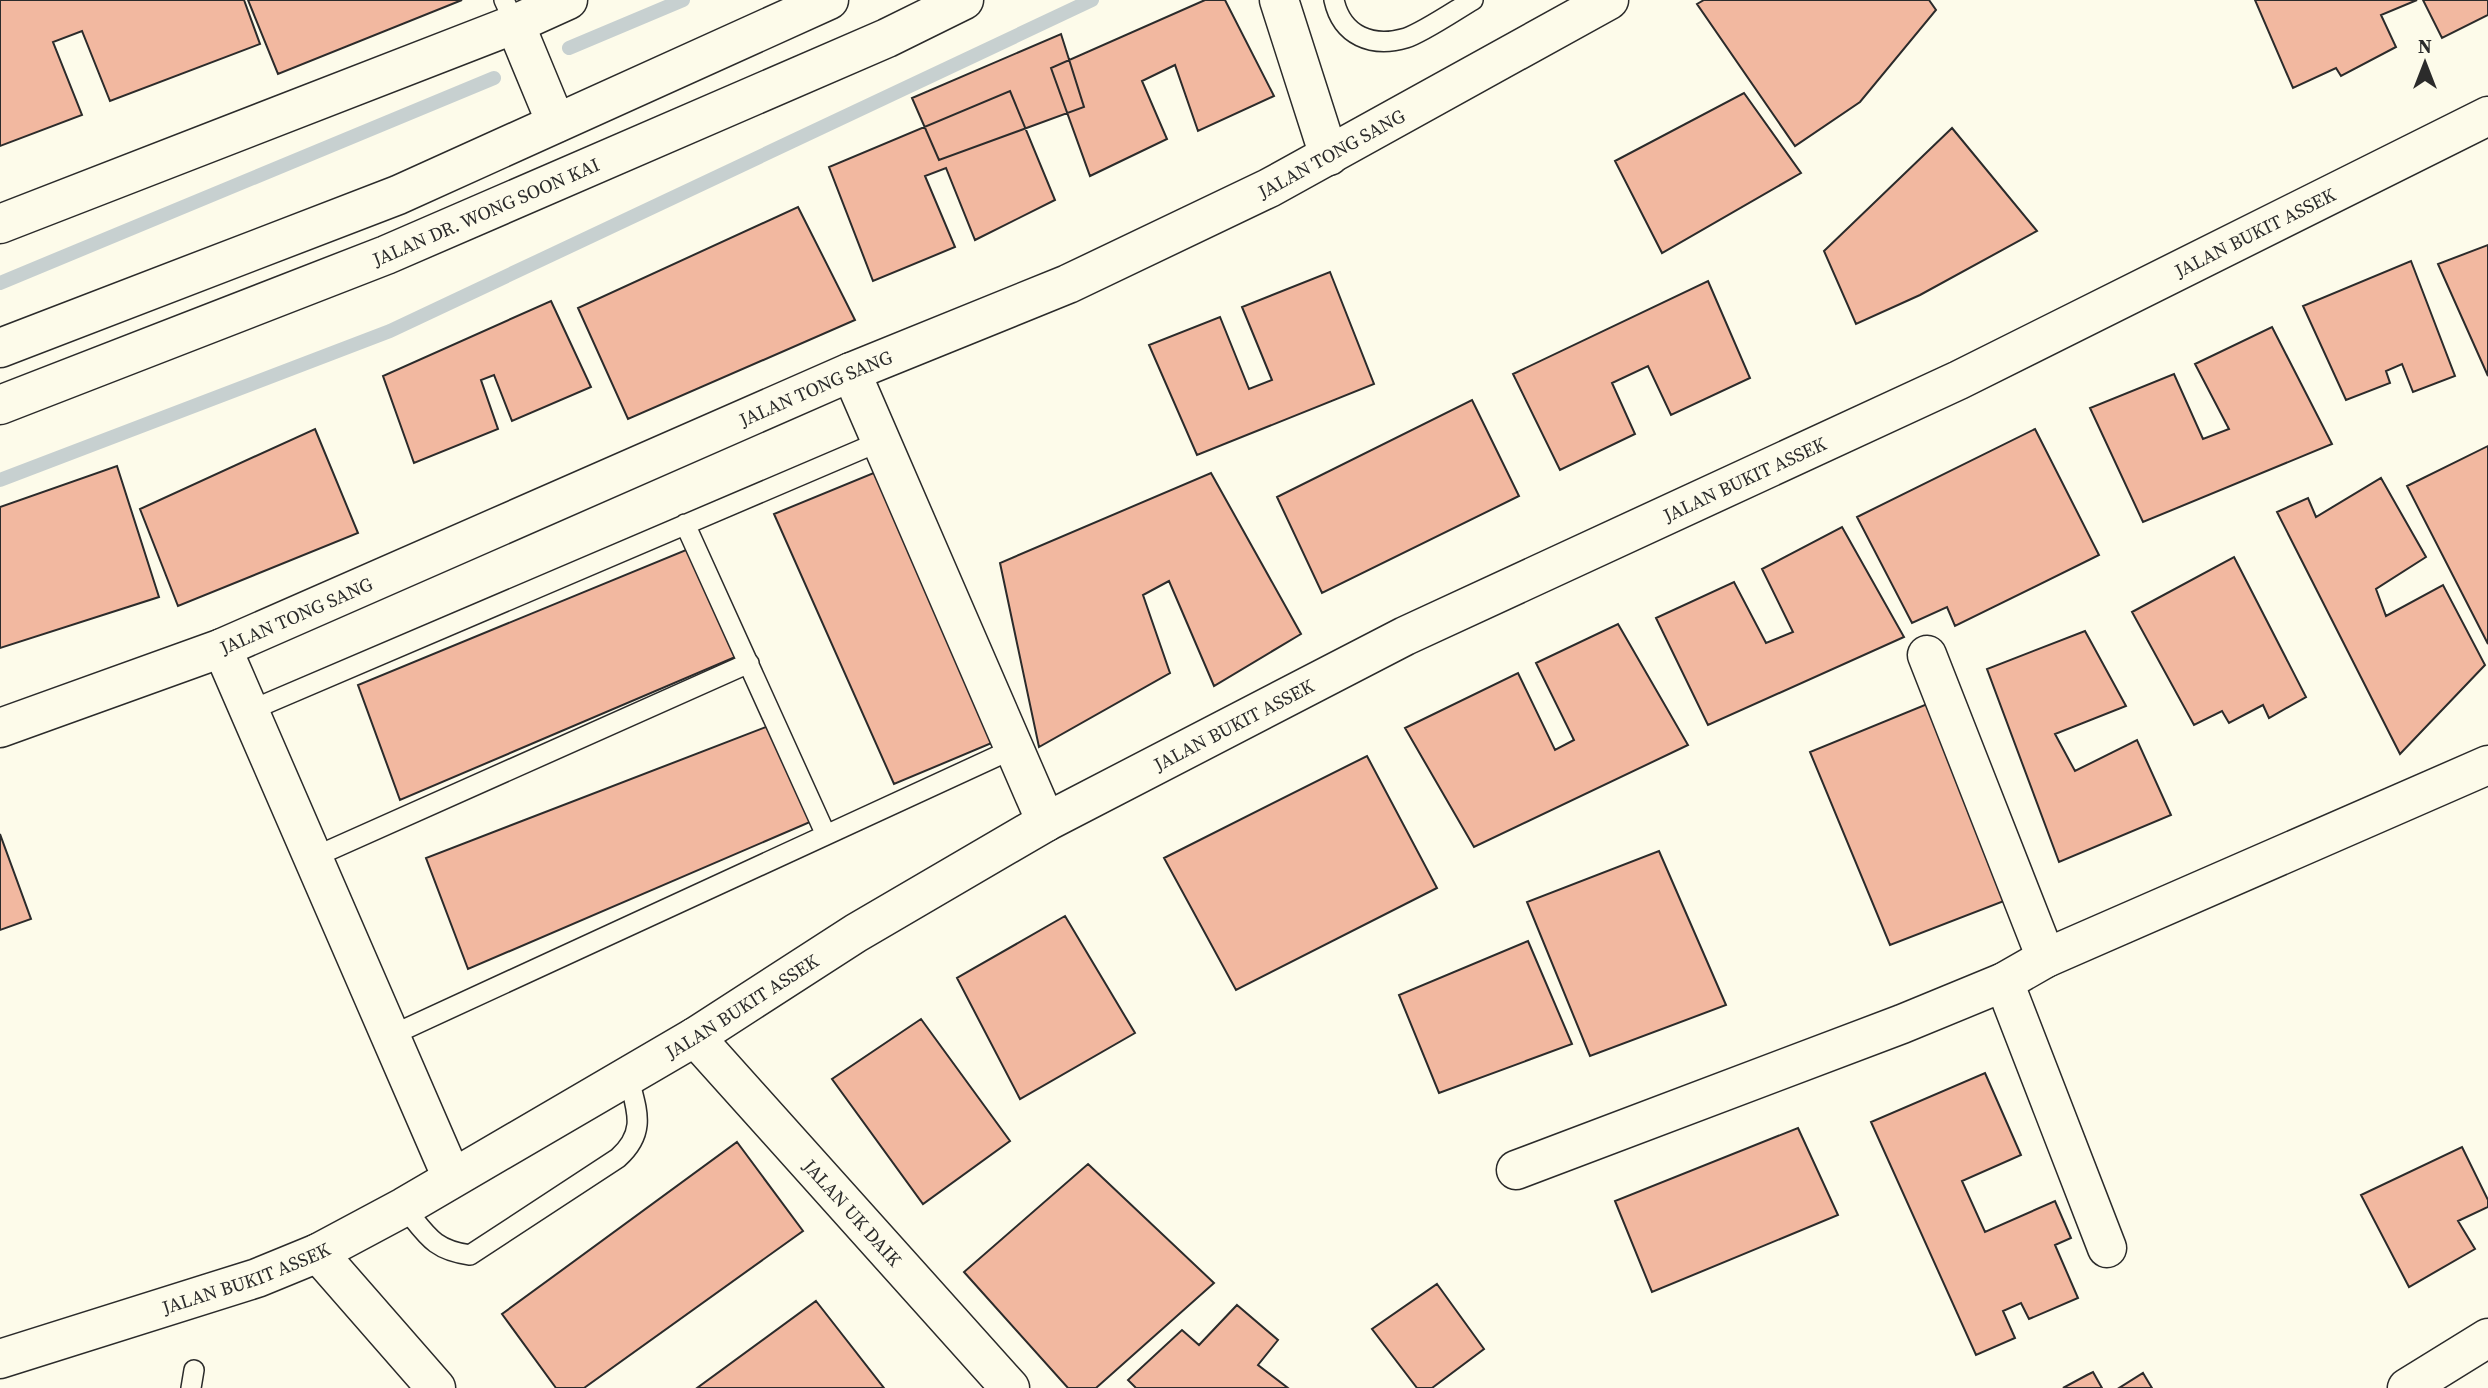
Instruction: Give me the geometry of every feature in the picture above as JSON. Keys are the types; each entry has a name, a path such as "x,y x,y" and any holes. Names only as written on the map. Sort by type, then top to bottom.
{"street":[{"path":"0,224 509,12 568,0"},
{"path":"0,348 398,195 829,0"},
{"name":"JALAN DR. WONG SOON KAI","path":"0,405 386,255 887,38 964,0"},
{"path":"1279,0 1329,156"},
{"name":"JALAN TONG SANG","path":"0,728 222,648 851,372 1068,284 1269,188 1609,0"},
{"path":"509,12 556,123"},
{"name":"JALAN BUKIT ASSEK","path":"0,1359 257,1278 318,1253 404,1207 695,1037 856,933 1046,822 1405,636 1959,380 2488,116"},
{"path":"851,372 1046,822"},
{"path":"222,648 452,1178"},
{"path":"1927,655 2046,958"},
{"path":"1516,1170 1889,1029 2004,982 2046,958 2488,765"},
{"path":"2004,982 2107,1248"},
{"name":"JALAN UK DAIK","path":"695,1037 1010,1388"},
{"path":"318,1253 436,1388"},
{"path":"2407,1388 2488,1338"}],"lane":[{"path":"1335,0 1338,14 1354,33 1373,42 1407,38 1473,0"},
{"path":"249,711 881,440"},
{"path":"685,524 826,835"},
{"path":"313,858 749,663"},
{"path":"390,1036 1014,748"},
{"path":"404,1207 435,1245 455,1253 470,1255 618,1158 630,1147 637,1133 638,1119 628,1075"}],"building":[{"path":"0,0 244,0 260,44 110,101 82,31 53,42 82,115 0,146"},
{"path":"248,0 462,0 278,74"},
{"path":"1205,0 1225,0 1274,96 1198,131 1175,65 1142,81 1167,139 1090,176 1051,68"},
{"path":"1704,0 1929,0 1936,10 1860,102 1795,146 1697,4"},
{"path":"2255,0 2417,0 2381,15 2396,47 2341,76 2336,68 2293,88"},
{"path":"2423,0 2488,0 2488,15 2442,38"},
{"path":"1061,34 1084,107 939,160 912,98"},
{"path":"1010,91 1055,200 975,240 946,168 925,176 955,247 873,281 829,167"},
{"path":"1744,93 1801,173 1662,253 1615,161"},
{"path":"1952,128 2037,231 1920,295 1856,324 1824,251"},
{"path":"798,207 855,320 628,419 578,308"},
{"path":"2488,245 2488,376 2438,264"},
{"path":"2411,261 2455,376 2413,392 2402,364 2386,371 2390,383 2346,400 2303,306"},
{"path":"1330,272 1374,384 1197,455 1149,345 1220,317 1249,389 1272,380 1242,307"},
{"path":"1708,281 1750,378 1671,415 1648,366 1612,383 1635,434 1560,470 1513,374"},
{"path":"551,301 591,387 512,421 494,375 481,380 498,429 414,463 383,376"},
{"path":"2272,327 2332,444 2143,522 2090,408 2174,374 2203,439 2229,429 2195,364"},
{"path":"1472,400 1519,496 1322,593 1277,497"},
{"path":"315,429 358,533 178,606 140,509"},
{"path":"2035,429 2099,555 1955,626 1947,607 1912,623 1857,517"},
{"path":"2488,446 2488,644 2407,486"},
{"path":"117,466 159,597 0,648 0,507"},
{"path":"876,472 994,742 894,784 774,514"},
{"path":"1211,473 1301,634 1214,686 1169,581 1143,595 1170,673 1039,747 1000,563"},
{"path":"2381,478 2426,557 2376,589 2386,616 2443,585 2485,665 2400,754 2277,512 2308,498 2316,517"},
{"path":"1842,527 1904,637 1708,725 1656,618 1734,582 1766,643 1793,632 1762,569"},
{"path":"703,543 747,652 400,800 358,685"},
{"path":"2234,557 2306,697 2269,718 2263,705 2229,723 2222,711 2194,725 2132,612"},
{"path":"1618,624 1688,745 1474,847 1405,728 1518,673 1555,750 1574,740 1536,663"},
{"path":"2085,631 2126,706 2055,734 2075,771 2137,740 2171,815 2059,862 1987,669"},
{"path":"1937,700 2017,896 1890,945 1810,752"},
{"path":"779,722 817,819 468,969 426,858"},
{"path":"1367,756 1437,888 1236,990 1164,858"},
{"path":"0,834 31,919 0,930"},
{"path":"1659,851 1726,1005 1590,1056 1527,902"},
{"path":"1065,916 1135,1033 1020,1099 957,978"},
{"path":"1528,941 1572,1044 1439,1093 1399,995"},
{"path":"921,1019 1010,1141 923,1204 832,1079"},
{"path":"1985,1073 2021,1155 1962,1181 1985,1232 2055,1201 2071,1238 2055,1245 2078,1298 2029,1319 2021,1303 2003,1311 2015,1338 1976,1355 1871,1122"},
{"path":"1798,1128 1838,1215 1652,1292 1615,1201"},
{"path":"737,1142 803,1231 584,1388 556,1388 502,1314"},
{"path":"2462,1147 2488,1200 2488,1207 2458,1221 2475,1249 2409,1287 2361,1195"},
{"path":"1088,1164 1214,1283 1096,1388 1068,1388 964,1272"},
{"path":"1437,1284 1484,1349 1432,1388 1417,1388 1372,1329"},
{"path":"816,1301 884,1388 697,1388"},
{"path":"1237,1305 1278,1340 1258,1365 1288,1388 1136,1388 1128,1380 1182,1330 1199,1345"},
{"path":"2093,1372 2102,1388 2063,1388 2087,1375"},
{"path":"2143,1373 2152,1388 2119,1388"}],"waterway":[{"path":"569,48 683,0"},
{"path":"0,480 390,331 1092,0"},
{"path":"0,283 494,78"}]}
